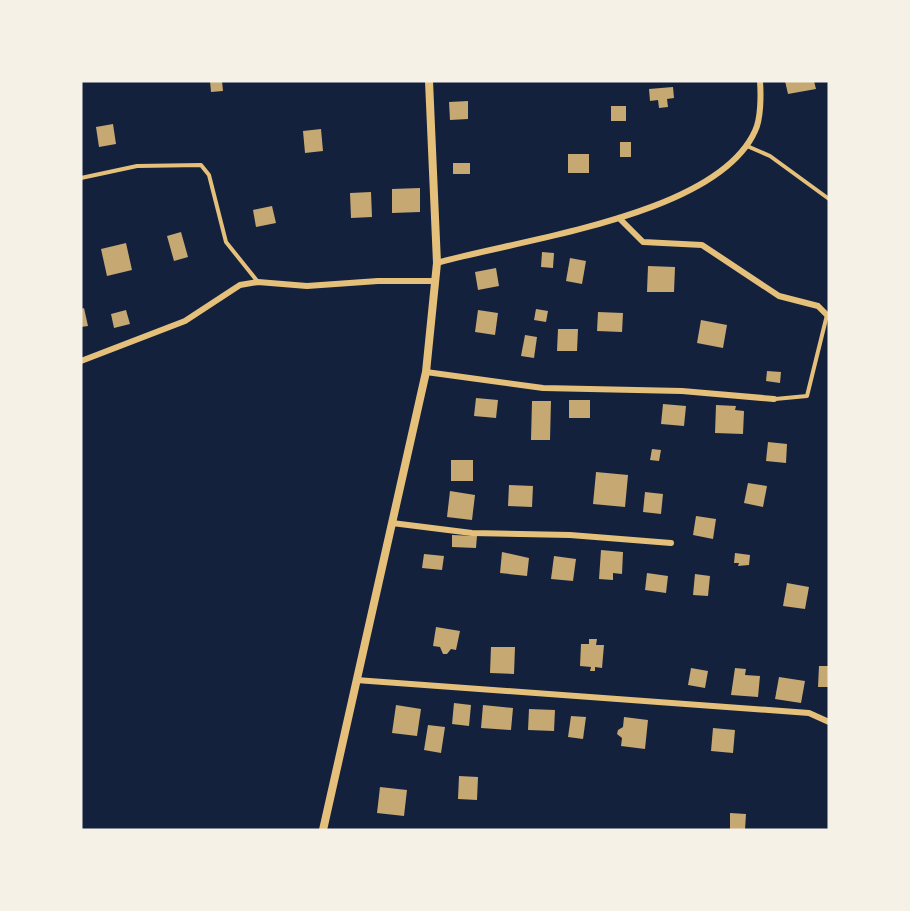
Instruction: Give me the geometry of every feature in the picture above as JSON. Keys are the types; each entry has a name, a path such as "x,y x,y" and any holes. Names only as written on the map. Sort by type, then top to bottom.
{"street":[{"path":"323,830 426,372 437,263 429,81"},
{"path":"437,263 620,218 665,202 710,178 747,146 756,129 760,83"},
{"path":"620,218 643,242 702,245 778,296 818,306 827,315"},
{"path":"81,361 185,321 240,285 258,282 307,286 378,281 436,281"},
{"path":"426,372 543,388 682,392 774,399"},
{"path":"392,523 472,533 570,535 671,543"},
{"path":"356,680 809,713 829,722"}],"lane":[{"path":"747,146 770,156 829,199"},
{"path":"81,178 137,166 201,165 209,175 226,242 258,282"},
{"path":"774,399 807,396 827,315"}],"building":[{"path":"210,81 222,81 223,91 211,92"},
{"path":"785,81 814,81 816,89 788,94"},
{"path":"673,87 674,98 667,99 668,107 659,108 658,100 650,101 649,89"},
{"path":"468,101 468,119 450,120 449,102"},
{"path":"611,106 626,106 626,121 611,121"},
{"path":"113,124 116,144 99,147 96,127"},
{"path":"321,129 323,151 305,153 303,131"},
{"path":"620,142 631,142 631,157 620,157"},
{"path":"568,154 589,154 589,173 568,173"},
{"path":"453,163 470,163 470,174 453,174"},
{"path":"420,188 420,212 392,213 392,189"},
{"path":"371,192 372,217 351,218 350,193"},
{"path":"272,206 276,223 256,227 253,210"},
{"path":"181,232 188,257 174,261 167,236"},
{"path":"126,243 132,270 107,276 101,249"},
{"path":"542,252 554,253 553,268 541,267"},
{"path":"570,258 586,261 582,284 566,281"},
{"path":"648,266 675,267 674,292 647,292"},
{"path":"496,268 499,286 478,290 475,272"},
{"path":"84,308 88,326 81,327 81,309"},
{"path":"536,309 548,311 546,322 534,320"},
{"path":"126,310 130,324 114,328 111,314"},
{"path":"478,310 498,313 495,335 475,332"},
{"path":"598,312 623,313 622,332 597,331"},
{"path":"701,320 727,325 723,348 697,343"},
{"path":"558,329 578,329 577,351 557,351"},
{"path":"525,335 537,337 534,358 521,356"},
{"path":"767,371 781,372 780,383 766,381"},
{"path":"476,398 498,400 496,418 474,416"},
{"path":"569,400 590,400 590,418 569,418"},
{"path":"532,401 551,401 550,440 531,440"},
{"path":"663,404 686,406 684,426 661,424"},
{"path":"716,405 736,406 735,410 744,411 743,434 715,433"},
{"path":"768,442 787,444 786,463 766,461"},
{"path":"652,449 661,450 659,461 650,460"},
{"path":"451,460 473,460 473,481 451,481"},
{"path":"596,472 628,475 625,507 593,504"},
{"path":"748,483 767,486 763,507 744,503"},
{"path":"509,485 533,486 532,507 508,506"},
{"path":"450,491 475,495 472,520 447,517"},
{"path":"645,492 663,494 661,514 643,512"},
{"path":"696,516 716,519 713,539 693,535"},
{"path":"452,535 477,536 476,548 452,547"},
{"path":"601,550 623,552 622,574 613,573 613,580 599,579"},
{"path":"502,552 529,558 527,576 500,573"},
{"path":"735,553 750,555 749,565 738,566 739,563 734,563"},
{"path":"424,554 444,556 442,570 422,568"},
{"path":"554,556 576,559 573,581 551,579"},
{"path":"647,573 668,576 666,593 645,590"},
{"path":"695,574 710,576 708,596 693,595"},
{"path":"787,583 809,587 805,609 783,606"},
{"path":"436,627 460,631 456,650 451,649 447,654 443,654 440,647 433,646"},
{"path":"589,639 597,639 596,645 604,645 602,668 595,667 595,671 590,671 591,667 580,666 581,644 589,644"},
{"path":"491,647 515,647 514,674 490,673"},
{"path":"819,666 829,666 829,687 818,687"},
{"path":"691,668 708,671 705,688 688,685"},
{"path":"735,668 746,669 745,675 760,676 758,697 731,695"},
{"path":"779,677 805,681 801,703 775,699"},
{"path":"454,703 471,705 469,726 452,724"},
{"path":"396,705 421,709 417,736 392,733"},
{"path":"483,705 513,708 511,730 481,728"},
{"path":"529,709 555,710 554,731 528,730"},
{"path":"571,716 586,717 583,739 568,737"},
{"path":"624,717 648,720 645,749 621,746 622,738 617,734 618,730 623,727"},
{"path":"428,725 445,727 441,753 424,750"},
{"path":"713,728 735,730 733,753 711,751"},
{"path":"459,776 478,777 477,800 458,799"},
{"path":"380,787 407,790 404,816 377,813"},
{"path":"730,813 746,814 745,830 730,830"}]}
